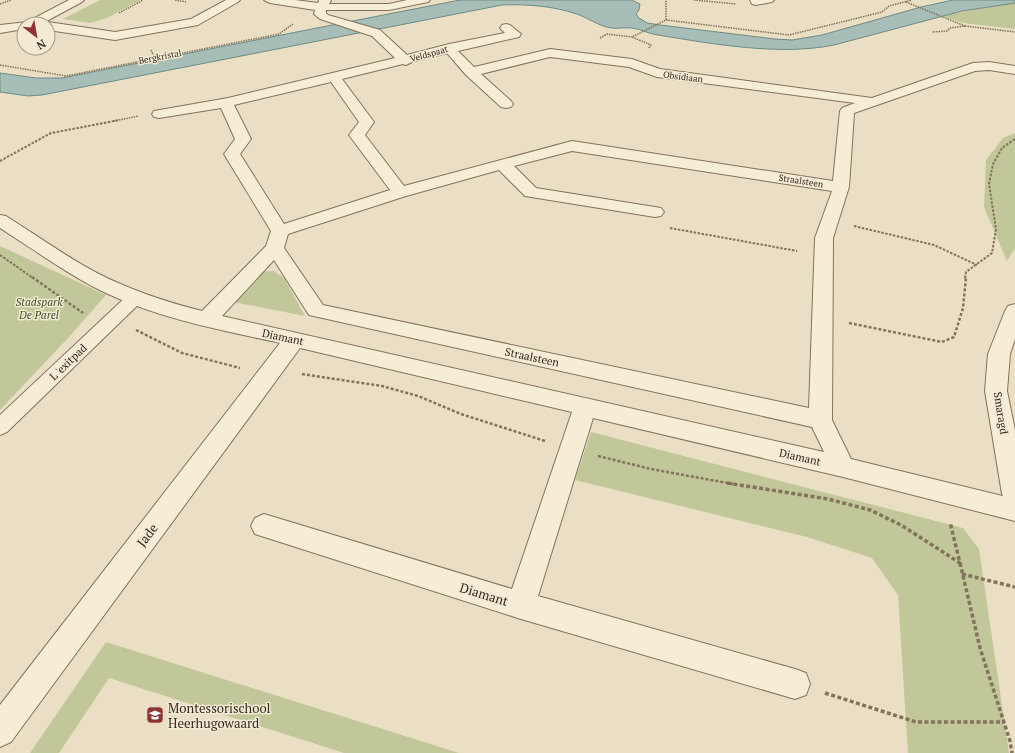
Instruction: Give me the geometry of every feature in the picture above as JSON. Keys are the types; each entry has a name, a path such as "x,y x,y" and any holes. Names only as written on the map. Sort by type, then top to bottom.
{"street":[{"path":"47,16 78,0"},
{"path":"56,27 115,36 194,22 234,0"},
{"path":"270,0 307,5 323,4 389,7 424,0"},
{"path":"756,1 768,0"},
{"path":"323,4 320,14 331,20 376,33 406,61"},
{"path":"0,29 16,26"},
{"name":"Veldspaat","path":"159,114 226,102 406,61 449,48 514,34 506,28"},
{"path":"449,48 471,72 506,104"},
{"name":"Obsidiaan","path":"471,72 550,54 632,63 657,73 874,101"},
{"path":"843,467 820,420 824,238 841,187 847,111 973,67 989,66 1015,70"},
{"path":"334,77 367,122 357,135 400,192"},
{"path":"226,102 243,139 232,154 278,240"},
{"name":"Straalsteen","path":"206,320 278,240 400,192 572,146 841,187"},
{"path":"503,165 531,192 655,212"},
{"name":"Diamant","path":"0,220 90,277 136,297 206,320 294,339 843,467 1015,510"},
{"name":"Straalsteen","path":"278,240 316,310 820,420"},
{"name":"L 'exitpad","path":"0,427 136,297"},
{"name":"Smaragd","path":"1015,311 999,354 996,391 1015,494"},
{"name":"Jade","path":"0,731 294,339"},
{"name":"Diamant","path":"521,605 584,407"},
{"name":"Diamant","path":"264,526 521,605 795,684"}],"path":[{"path":"0,4 11,0"},
{"path":"665,21 666,0"},
{"path":"694,0 744,5 756,1"},
{"path":"636,35 665,21 789,35 882,12 889,6 912,0"},
{"path":"906,2 966,26"},
{"name":"Bergkristal","path":"0,65 66,76 279,34 302,18 307,5"},
{"path":"932,32 947,31 950,28 966,26 1015,32"},
{"path":"150,59 151,62 171,59"},
{"path":"0,161 51,133 159,114"},
{"path":"822,318 942,342 954,337 963,308 966,272 992,253 996,235 989,184 993,164 1002,148 1015,139"},
{"path":"655,212 651,224 823,256"},
{"path":"830,220 934,245 977,265"},
{"path":"271,370 382,386 418,396 461,414 508,430 607,459 658,470 828,499 870,510 901,525 960,563"},
{"path":"946,493 962,574 980,648 1010,741 1012,753"},
{"path":"962,574 1015,587"},
{"path":"795,684 916,722 1004,722"}],"green space":[{"path":"100,0 140,0 107,18 90,23 63,19"},
{"path":"1015,3 1015,29 963,23 942,16 992,6"},
{"path":"1015,133 1015,248 1007,261 984,207 986,160 1003,138"},
{"name":"Stadspark De Parel","path":"0,246 106,295 68,338 0,410"},
{"path":"274,271 284,278 305,316 228,301 256,272"},
{"path":"591,432 963,528 979,549 1009,753 908,753 898,595 872,558 807,537 575,480"},
{"path":"106,642 459,753 344,753 109,678 59,753 30,753"}],"water":[{"path":"460,0 632,0 640,4 639,10 636,14 647,23 792,40 822,35 921,7 953,0 1015,0 1015,3 962,11 834,45 791,49 746,48 701,42 655,34 639,29 607,27 577,14 549,7 502,5 42,95 28,96 0,92 0,73 36,78 62,78"}],"place":[{"name":"Montessorischool Heerhugowaard","path":"155,715"}]}
